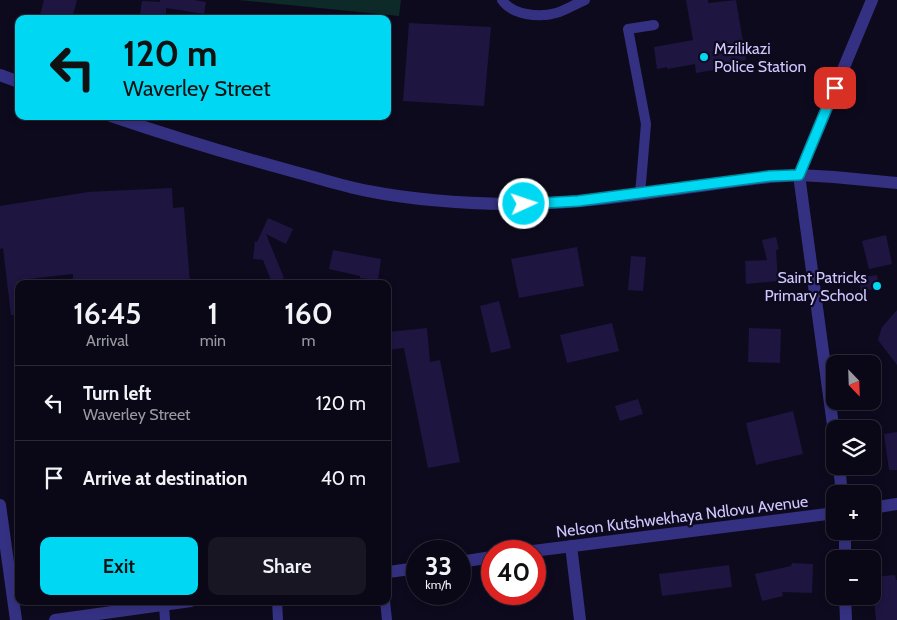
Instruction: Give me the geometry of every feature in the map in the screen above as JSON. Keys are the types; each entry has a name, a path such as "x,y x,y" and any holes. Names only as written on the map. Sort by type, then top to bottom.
{"street":[{"path":"832,420 799,175 872,0"},
{"path":"0,75 15,81"},
{"path":"123,120 194,144 368,191 409,197 480,203 524,204 578,201 770,176 799,175 897,183"},
{"path":"881,507 897,504"},
{"path":"0,505 16,620"},
{"name":"Nelson Kutshwekhaya Ndlovu Avenue","path":"546,549 826,514"},
{"path":"571,546 580,620"},
{"path":"391,572 406,570"},
{"path":"55,620 164,605"},
{"path":"845,605 846,620"}],"lane":[{"path":"502,0 505,5 524,14 554,13 585,0"},
{"path":"640,194 646,124 628,30 654,25"},
{"path":"164,605 165,620"},
{"path":"277,605 278,620"},
{"path":"385,605 387,620"}],"green space":[{"path":"238,0 401,0 399,16"}],"building":[{"path":"44,0 77,0 73,15 40,15"},
{"path":"160,0 195,0 206,2 204,14 166,8 166,15 140,14 142,1 160,2"},
{"path":"686,0 708,0 708,3 736,0 746,60 718,64 719,69 696,73 695,64 657,69 654,47 693,40"},
{"path":"409,23 491,27 484,106 403,101"},
{"path":"172,188 173,208 184,207 190,280 73,280 73,274 15,280 15,315 11,315 3,248 0,249 0,206 88,192"},
{"path":"268,218 293,229 286,244 266,234 284,278 271,280 263,260 253,259 255,241 257,242"},
{"path":"886,235 892,264 869,269 862,241"},
{"path":"776,237 779,249 776,250 778,281 746,284 745,261 767,260 762,240"},
{"path":"577,247 584,286 519,298 511,259"},
{"path":"333,250 381,259 378,280 360,278 360,276 329,269"},
{"path":"631,256 646,257 643,291 628,290"},
{"path":"877,275 879,288 861,291 858,278"},
{"path":"499,301 511,348 491,353 480,306"},
{"path":"897,310 897,365 878,340 882,327"},
{"path":"612,323 619,351 567,363 560,335"},
{"path":"427,328 430,362 440,360 460,462 428,468 404,348 391,350 391,332"},
{"path":"749,328 781,329 780,363 748,362"},
{"path":"638,399 643,414 620,421 615,406"},
{"path":"793,411 803,454 756,465 746,423"},
{"path":"897,432 897,470 889,470 884,434"},
{"path":"792,563 813,564 812,593 782,592 783,596 762,601 755,574 791,566"},
{"path":"729,565 732,587 662,596 659,574"},
{"path":"895,575 897,580 897,620 876,620 875,605 881,605 881,576"}],"place":[{"name":"Mzilikazi Police Station","path":"704,57"},
{"name":"Saint Patricks Primary School","path":"877,286"}],"route":[{"path":"524,204 578,201 770,176 799,175 835,88"}]}
